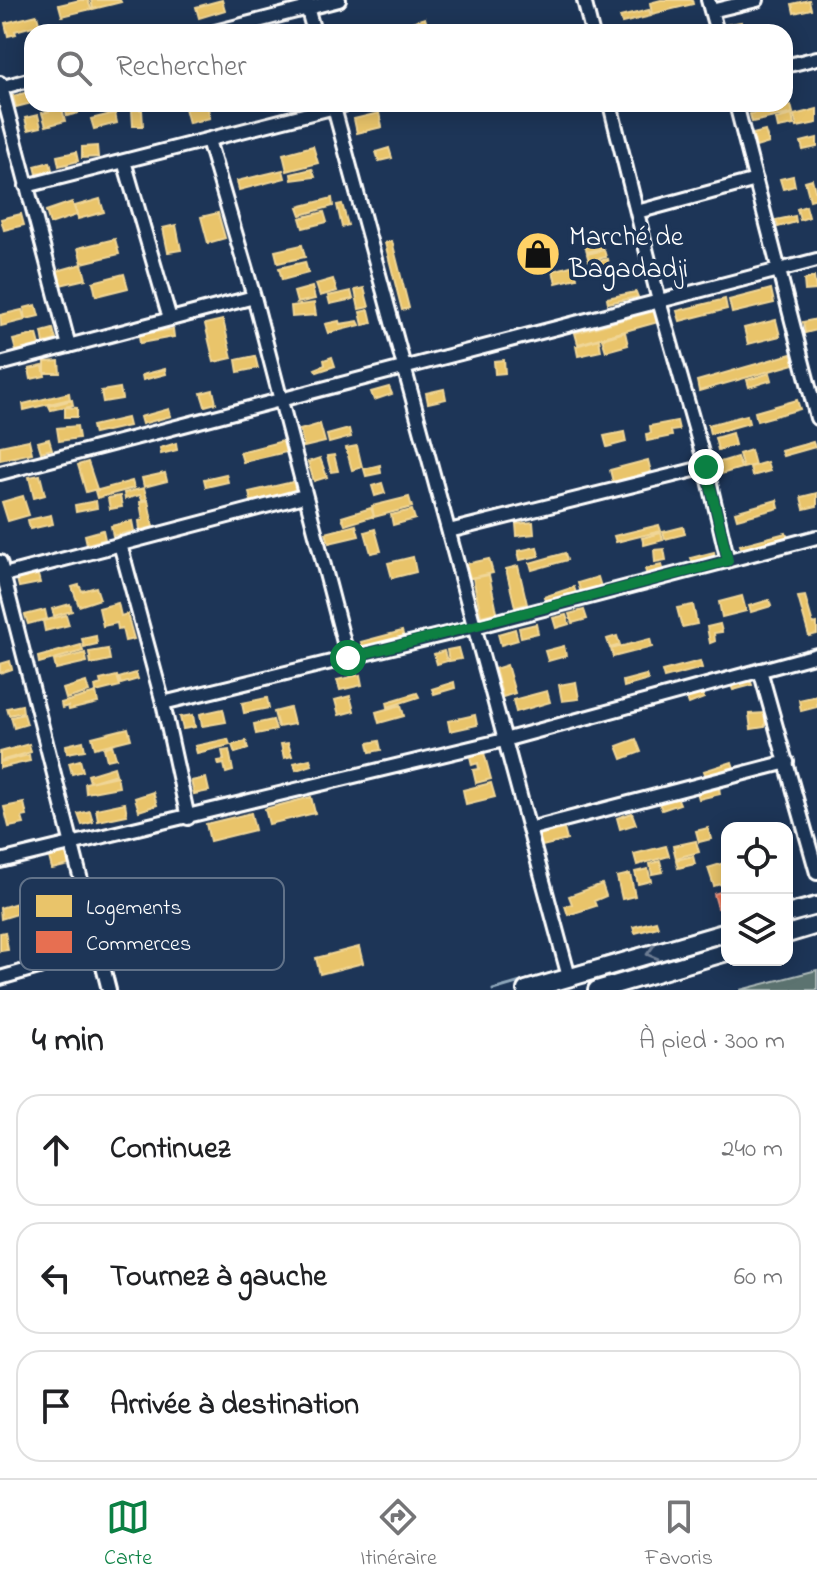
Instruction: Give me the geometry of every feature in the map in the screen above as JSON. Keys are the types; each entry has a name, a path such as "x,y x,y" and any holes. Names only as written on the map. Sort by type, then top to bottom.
{"main road":[{"path":"793,912 817,906"},
{"path":"793,932 817,925"},
{"path":"526,990 721,934"},
{"path":"597,990 721,954"}],"street":[{"path":"241,24 306,4 339,0"},
{"path":"584,0 590,24"},
{"path":"710,6 757,0"},
{"path":"306,4 312,24"},
{"path":"793,64 817,58"},
{"path":"24,81 0,86 69,346"},
{"path":"26,186 312,112"},
{"path":"340,112 404,367 569,977"},
{"path":"612,112 728,561"},
{"path":"738,112 817,418"},
{"path":"208,140 254,297 348,658"},
{"path":"124,161 170,319"},
{"path":"637,212 756,180"},
{"path":"0,473 817,260"},
{"path":"0,364 254,297"},
{"path":"803,365 817,362"},
{"path":"449,531 706,467"},
{"path":"80,878 1,571 304,496"},
{"path":"163,703 475,627 817,537"},
{"path":"120,544 163,703 188,818"},
{"path":"0,861 504,740 817,655"},
{"path":"760,670 817,873"},
{"path":"529,829 787,762"},
{"path":"0,978 28,970"},
{"path":"104,970 109,990"}],"green space":[{"path":"817,970 817,990 740,990"}],"building: Logements":[{"path":"88,0 91,9 62,16 59,5"},
{"path":"91,0 120,0 121,2 93,9"},
{"path":"222,0 225,10 199,18 196,7"},
{"path":"692,0 693,4 652,14 650,3"},
{"path":"809,0 811,9 794,13 792,4"},
{"path":"649,10 651,16 622,23 620,17"},
{"path":"37,15 39,24 24,24 24,28 8,36 5,23"},
{"path":"425,18 427,24 413,24"},
{"path":"24,93 24,105 16,107 13,96"},
{"path":"817,109 817,123 797,127 794,115"},
{"path":"63,112 65,121 46,126 42,113"},
{"path":"132,112 142,112 143,126 133,126"},
{"path":"186,112 209,112 210,118 189,123"},
{"path":"759,112 793,113 752,122 750,114"},
{"path":"115,113 117,123 94,129 91,119"},
{"path":"379,113 382,127 357,133 354,119"},
{"path":"38,115 41,127 28,130 25,118"},
{"path":"792,115 794,125 778,128 776,119"},
{"path":"765,131 769,143 756,147 753,134"},
{"path":"817,138 817,147 803,150 801,142"},
{"path":"97,146 98,157 82,158 82,147"},
{"path":"313,146 318,163 287,171 283,154"},
{"path":"389,148 392,158 379,161 376,152"},
{"path":"76,152 78,161 59,166 57,156"},
{"path":"50,162 52,170 37,174 35,166"},
{"path":"312,169 315,177 292,180 291,174"},
{"path":"283,170 285,178 239,190 237,181"},
{"path":"793,176 795,186 783,189 780,179"},
{"path":"812,179 817,198 810,200 805,181"},
{"path":"332,198 333,206 301,215 298,207"},
{"path":"100,199 104,212 78,219 75,206"},
{"path":"72,202 77,215 50,224 46,211"},
{"path":"342,204 348,225 342,227 337,205"},
{"path":"806,206 809,217 800,220 797,209"},
{"path":"324,212 327,222 303,228 300,218"},
{"path":"218,213 225,238 208,243 201,217"},
{"path":"21,214 24,225 4,230 1,219"},
{"path":"795,216 796,222 778,227 776,220"},
{"path":"176,225 181,250 168,252 163,228"},
{"path":"115,239 119,254 82,263 78,248"},
{"path":"392,241 409,308 402,310 385,243"},
{"path":"601,241 603,248 587,252 585,245"},
{"path":"302,245 305,257 278,263 275,251"},
{"path":"604,250 606,257 589,261 587,254"},
{"path":"608,259 609,265 591,269 590,263"},
{"path":"305,262 308,273 282,280 279,268"},
{"path":"82,264 86,279 60,285 57,271"},
{"path":"574,265 577,278 556,283 553,271"},
{"path":"124,274 128,288 96,296 93,282"},
{"path":"814,277 816,290 805,291 804,280"},
{"path":"333,279 337,291 320,296 316,284"},
{"path":"312,287 315,299 297,303 294,292"},
{"path":"364,288 369,307 359,309 355,290"},
{"path":"771,289 774,303 732,313 729,300"},
{"path":"351,291 353,299 330,304 328,296"},
{"path":"636,292 638,297 608,303 607,298"},
{"path":"725,299 727,309 680,321 677,311"},
{"path":"314,303 316,315 292,317 291,306"},
{"path":"36,305 39,316 26,319 24,308"},
{"path":"22,310 25,320 1,326 0,315"},
{"path":"369,310 372,323 363,325 360,312"},
{"path":"655,311 658,322 578,344 575,333"},
{"path":"817,319 817,330 805,333 803,322"},
{"path":"223,320 232,358 214,362 205,324"},
{"path":"776,320 780,336 748,344 744,328"},
{"path":"339,321 340,324 358,321 360,325 328,333 325,324"},
{"path":"53,329 56,340 44,343 42,332"},
{"path":"173,329 174,337 140,343 139,335"},
{"path":"625,332 628,345 606,351 602,339"},
{"path":"37,334 40,345 16,351 13,340"},
{"path":"599,339 601,351 578,356 576,346"},
{"path":"791,354 794,364 699,391 697,381"},
{"path":"255,356 258,368 238,372 236,360"},
{"path":"332,357 335,366 317,372 315,369 325,365 324,360"},
{"path":"504,360 505,373 495,374 494,361"},
{"path":"59,361 60,373 45,373 45,362"},
{"path":"43,366 45,376 31,379 29,369"},
{"path":"165,369 166,374 143,380 142,375"},
{"path":"770,373 772,380 749,387 747,380"},
{"path":"389,387 392,394 374,400 371,392"},
{"path":"120,388 122,399 103,402 101,391"},
{"path":"444,389 446,399 428,403 426,393"},
{"path":"213,390 216,403 205,406 201,393"},
{"path":"69,393 70,399 24,410 23,404"},
{"path":"72,400 73,405 51,410 49,406"},
{"path":"797,400 800,409 757,421 755,412"},
{"path":"65,407 77,408 77,417 65,417"},
{"path":"169,409 171,416 142,424 140,417"},
{"path":"747,415 749,423 710,434 708,425"},
{"path":"127,418 129,426 94,434 92,426"},
{"path":"677,421 679,430 671,431 672,436 647,441 650,426"},
{"path":"320,424 325,442 304,447 300,430"},
{"path":"77,426 79,438 59,441 57,428"},
{"path":"349,429 351,437 329,443 327,435"},
{"path":"624,432 626,442 607,447 604,436"},
{"path":"732,433 735,445 718,450 715,438"},
{"path":"49,439 52,449 41,452 38,442"},
{"path":"29,440 32,453 0,460 0,446"},
{"path":"283,441 286,452 243,462 240,452"},
{"path":"813,442 815,447 783,456 781,451"},
{"path":"176,443 177,450 161,454 160,448"},
{"path":"357,446 362,467 352,470 346,448"},
{"path":"751,450 755,465 743,468 739,454"},
{"path":"334,455 338,471 331,472 327,456"},
{"path":"737,457 741,468 721,474 717,463"},
{"path":"320,458 327,477 314,481 308,462"},
{"path":"648,460 651,472 613,482 610,470"},
{"path":"88,462 97,489 86,492 78,465"},
{"path":"767,462 770,471 752,476 750,467"},
{"path":"380,465 381,473 366,476 364,469"},
{"path":"165,473 167,481 144,487 142,478"},
{"path":"226,474 228,482 206,487 204,479"},
{"path":"40,475 45,495 34,498 29,477"},
{"path":"132,481 134,488 97,498 95,491"},
{"path":"293,482 296,492 251,502 249,492"},
{"path":"382,483 385,493 375,496 372,486"},
{"path":"144,488 147,499 142,500 140,495 125,499 124,493"},
{"path":"817,493 817,506 804,509 801,497"},
{"path":"23,496 29,515 8,521 2,502"},
{"path":"120,496 122,507 110,509 108,498"},
{"path":"409,497 412,507 374,517 372,506"},
{"path":"148,500 153,527 140,530 139,521 143,520 140,502"},
{"path":"777,500 779,508 737,519 735,512"},
{"path":"96,501 97,508 76,512 75,505"},
{"path":"371,508 374,516 345,525 342,517"},
{"path":"412,510 415,519 393,525 391,515"},
{"path":"51,515 53,524 30,529 28,520"},
{"path":"132,521 134,531 113,536 111,526"},
{"path":"533,522 534,534 517,536 516,524"},
{"path":"356,525 359,536 329,543 326,533"},
{"path":"659,525 661,531 616,542 614,536"},
{"path":"683,527 685,534 665,539 663,532"},
{"path":"375,529 381,551 371,553 365,532"},
{"path":"103,530 105,539 87,544 85,535"},
{"path":"661,533 663,540 644,545 642,538"},
{"path":"786,533 788,538 742,551 740,545"},
{"path":"537,547 539,556 520,560 518,551"},
{"path":"664,549 666,560 655,562 654,550"},
{"path":"714,552 715,557 693,563 691,558"},
{"path":"565,553 567,560 532,570 530,563"},
{"path":"413,557 416,572 392,578 388,563"},
{"path":"489,559 493,573 470,578 466,564"},
{"path":"662,565 664,572 647,576 645,569"},
{"path":"518,566 527,604 515,607 506,569"},
{"path":"38,575 40,583 19,587 17,579"},
{"path":"489,575 497,612 481,616 473,578"},
{"path":"598,577 601,587 581,593 578,583"},
{"path":"79,585 82,591 96,587 100,599 79,606 72,587"},
{"path":"574,587 576,593 546,603 544,597"},
{"path":"742,596 746,611 722,617 719,602"},
{"path":"805,596 813,624 817,623 817,634 809,636 798,597"},
{"path":"769,600 771,606 751,612 749,606"},
{"path":"118,603 121,616 127,614 134,639 125,641 122,628 118,629 117,623 103,626 99,608"},
{"path":"70,604 72,611 54,616 52,609"},
{"path":"693,605 697,624 682,627 677,608"},
{"path":"45,610 47,619 28,624 25,615"},
{"path":"584,610 587,619 572,623 569,614"},
{"path":"66,615 69,625 45,631 43,621"},
{"path":"566,615 569,624 556,628 553,618"},
{"path":"536,624 538,633 521,637 519,628"},
{"path":"720,624 722,632 714,633 715,641 710,643 707,627"},
{"path":"515,629 518,640 501,645 498,634"},
{"path":"402,631 405,641 364,652 361,642"},
{"path":"96,636 97,644 84,647 82,639"},
{"path":"617,636 620,645 610,648 607,639"},
{"path":"650,639 652,647 613,657 611,649"},
{"path":"81,645 83,651 39,663 38,657"},
{"path":"564,646 566,656 548,661 545,651"},
{"path":"458,648 461,659 449,661 447,650"},
{"path":"108,649 110,660 91,664 89,652"},
{"path":"444,651 447,661 437,664 434,654"},
{"path":"85,653 87,662 56,669 54,661"},
{"path":"10,661 12,669 0,673 0,664"},
{"path":"700,661 702,668 664,678 662,671"},
{"path":"507,665 515,693 503,697 495,669"},
{"path":"136,673 138,679 121,684 119,678"},
{"path":"360,675 362,685 340,690 337,680"},
{"path":"646,675 648,680 624,687 623,681"},
{"path":"117,676 120,686 96,692 95,686 101,684 100,680"},
{"path":"750,679 752,685 733,690 731,685"},
{"path":"86,682 89,692 66,699 63,689"},
{"path":"454,682 455,688 434,694 432,689"},
{"path":"576,682 579,699 562,701 559,685"},
{"path":"547,691 550,702 516,712 513,700"},
{"path":"701,691 704,698 689,704 686,696"},
{"path":"96,693 98,703 69,710 68,706 62,708 61,703"},
{"path":"417,693 419,697 388,707 387,702"},
{"path":"350,696 354,711 339,715 335,700"},
{"path":"817,696 817,707 801,711 799,700"},
{"path":"267,698 269,708 244,713 242,703"},
{"path":"22,705 23,712 9,715 7,708"},
{"path":"401,705 404,716 379,723 376,712"},
{"path":"290,708 294,724 278,727 274,712"},
{"path":"223,709 226,722 202,726 200,714"},
{"path":"765,713 765,727 751,729 749,714"},
{"path":"24,714 27,724 14,728 11,717"},
{"path":"193,715 195,727 183,729 180,717"},
{"path":"475,715 477,725 450,731 448,721"},
{"path":"273,720 276,730 256,734 254,724"},
{"path":"128,728 131,739 95,748 92,737"},
{"path":"228,739 230,745 197,753 195,746"},
{"path":"636,739 641,752 622,759 617,746"},
{"path":"83,741 85,750 67,753 66,745"},
{"path":"246,741 248,749 235,753 232,745"},
{"path":"379,741 381,750 370,752 368,743"},
{"path":"288,743 292,756 284,758 281,744"},
{"path":"29,744 31,752 0,761 0,752"},
{"path":"112,745 116,758 107,760 104,748"},
{"path":"483,749 491,779 476,783 473,770 479,769 478,763 472,765 469,752"},
{"path":"229,750 233,771 226,773 224,764 219,765 218,761 224,760 222,751"},
{"path":"29,755 30,761 0,768 0,762"},
{"path":"310,759 312,765 296,770 294,763"},
{"path":"80,760 83,771 72,774 69,763"},
{"path":"732,762 734,768 706,777 704,771"},
{"path":"114,767 116,774 90,782 88,775"},
{"path":"117,776 119,787 86,793 85,783"},
{"path":"206,778 209,791 194,794 191,781"},
{"path":"491,783 495,797 466,804 463,790"},
{"path":"719,787 720,794 699,799 697,792"},
{"path":"153,792 157,805 139,811 135,798"},
{"path":"311,797 315,813 269,824 265,809"},
{"path":"677,797 680,804 662,810 659,803"},
{"path":"24,803 27,816 22,817 24,824 9,827 4,807"},
{"path":"125,803 127,815 98,821 96,809"},
{"path":"90,811 93,822 82,825 78,814"},
{"path":"251,813 255,830 210,841 206,824"},
{"path":"632,813 636,824 620,829 617,818"},
{"path":"708,828 711,839 699,842 696,831"},
{"path":"564,829 567,840 542,846 539,835"},
{"path":"696,841 699,852 676,858 673,846"},
{"path":"666,846 669,856 637,865 634,854"},
{"path":"66,853 69,865 52,869 49,857"},
{"path":"693,856 695,864 678,868 676,860"},
{"path":"660,861 663,872 652,874 650,864"},
{"path":"721,864 721,884 714,886 708,868"},
{"path":"648,869 651,881 638,884 635,872"},
{"path":"630,874 635,896 622,899 617,877"},
{"path":"602,884 606,896 594,901 596,906 568,915 565,906 572,904 569,896"},
{"path":"17,903 20,913 1,919 0,908"},
{"path":"656,921 658,927 635,933 633,927"},
{"path":"5,932 8,950 0,951 0,933"},
{"path":"359,947 363,963 320,974 316,958"}],"building: Commerces":[{"path":"721,892 721,907 718,908 714,894"}],"waterway":[{"path":"793,903 817,896"},
{"path":"569,968 721,924"},
{"path":"493,990 562,970"}],"place":[{"name":"Marché de Bagadadji","path":"538,254"}],"route":[{"path":"348,658 728,561 706,467"}]}
